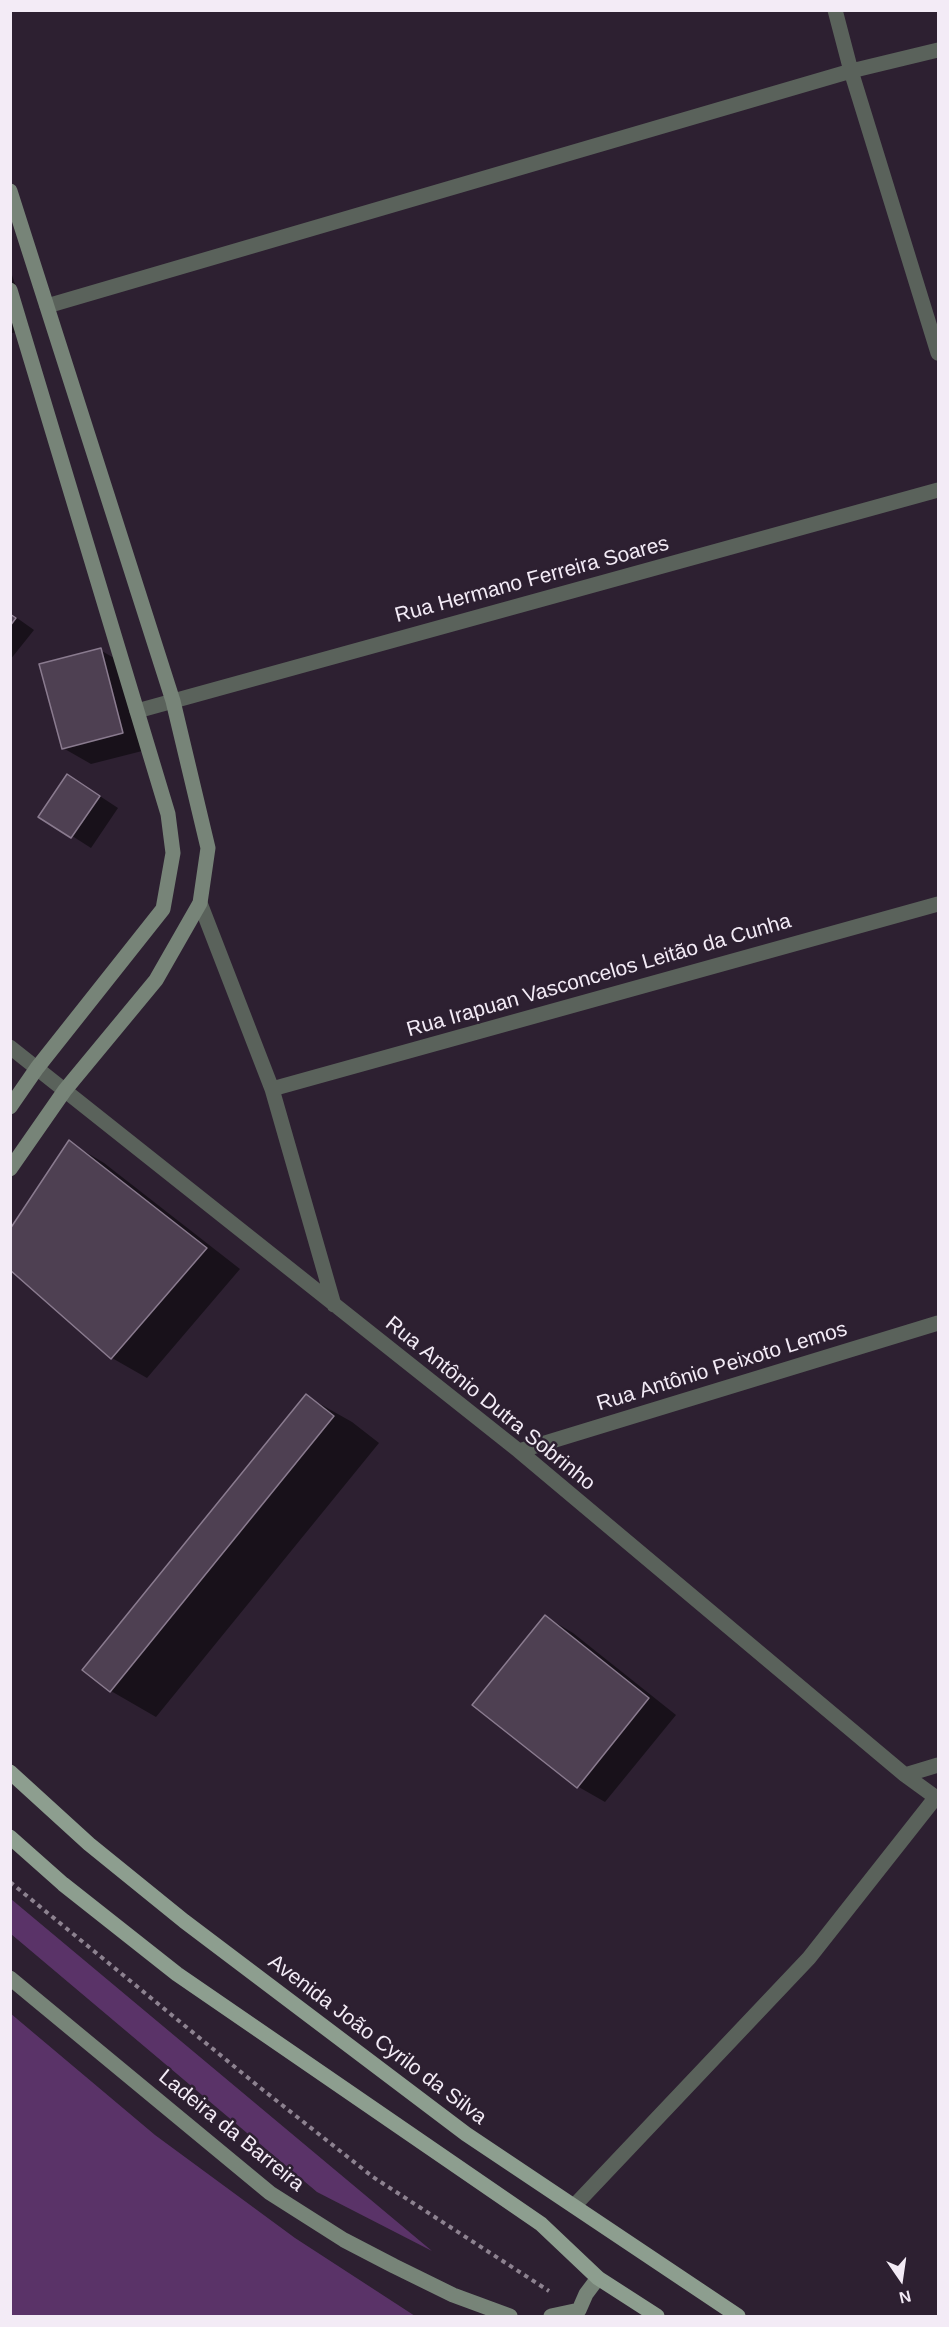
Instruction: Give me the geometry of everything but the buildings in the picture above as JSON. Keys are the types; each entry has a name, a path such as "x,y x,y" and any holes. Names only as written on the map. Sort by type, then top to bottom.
{"main road":[{"path":"10,191 173,701 208,848 200,903 156,980 66,1090 10,1169"},
{"path":"10,290 14,315 168,814 174,853 163,909 37,1068 10,1107"},
{"name":"Avenida João Cyrilo da Silva","path":"10,1772 89,1844 184,1921 466,2134 738,2316"},
{"path":"10,1837 63,1884 177,1974 372,2111 541,2224 598,2278 657,2316"},
{"name":"Ladeira da Barreira","path":"10,1978 270,2193 344,2240 453,2295 510,2316"},
{"path":"551,2316 579,2310 586,2294 598,2278"}],"street":[{"path":"835,10 851,71 939,353"},
{"path":"47,306 851,71 939,50"},
{"name":"Rua Hermano Ferreira Soares","path":"137,711 939,490"},
{"path":"200,903 272,1089 334,1305"},
{"name":"Rua Irapuan Vasconcelos Leitão da Cunha","path":"272,1089 939,904"},
{"name":"Rua Antônio Dutra Sobrinho","path":"10,1047 519,1451 905,1775 937,1798"},
{"name":"Rua Antônio Peixoto Lemos","path":"519,1451 939,1323"},
{"path":"905,1775 939,1765"},
{"path":"574,2206 810,1958 937,1798"}],"path":[{"path":"10,1882 258,2086 373,2177 579,2310"}],"shaded area":[{"path":"11,1899 432,2251 317,2192 11,1934"},
{"path":"10,2013 155,2135 295,2238 415,2316 11,2316"}]}
